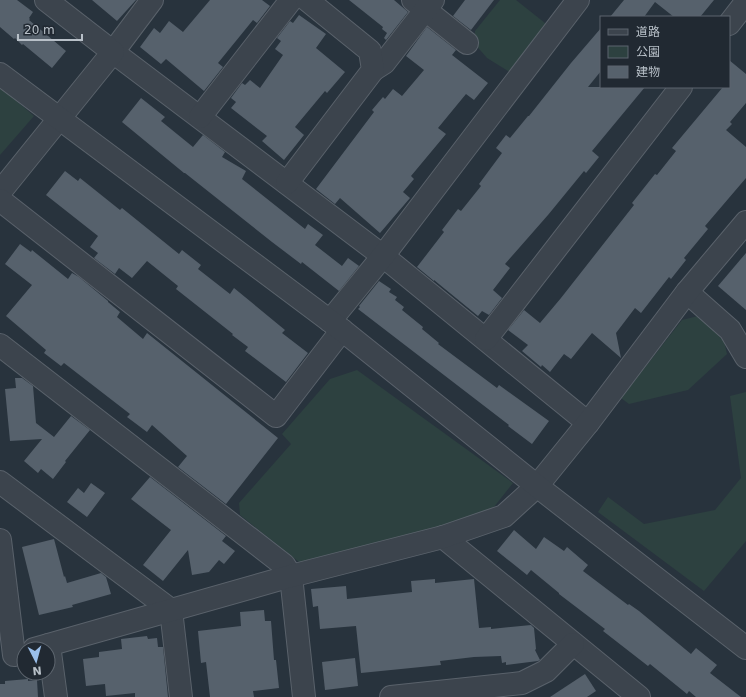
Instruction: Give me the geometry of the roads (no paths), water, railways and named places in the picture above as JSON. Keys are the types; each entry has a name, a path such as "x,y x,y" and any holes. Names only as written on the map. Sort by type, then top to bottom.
{"street":[{"path":"46,0 382,256 588,423"},
{"path":"0,192 113,52 152,0"},
{"path":"200,117 291,0"},
{"path":"307,0 370,51 373,70"},
{"path":"0,200 276,416 382,256 578,0"},
{"path":"730,23 746,2"},
{"path":"287,183 373,70 384,63 424,3 467,43"},
{"path":"0,74 336,326 537,486 746,648"},
{"path":"486,339 680,88"},
{"path":"56,643 291,576 443,537 504,516 537,486 588,423 688,292 746,222"},
{"path":"688,292 730,330 746,357"},
{"path":"0,345 284,565 291,576 304,697"},
{"path":"0,482 171,610 181,697"},
{"path":"443,537 639,697"},
{"path":"0,540 22,641"},
{"path":"392,697 522,683 546,671 573,644"},
{"path":"45,681 56,697"}]}
